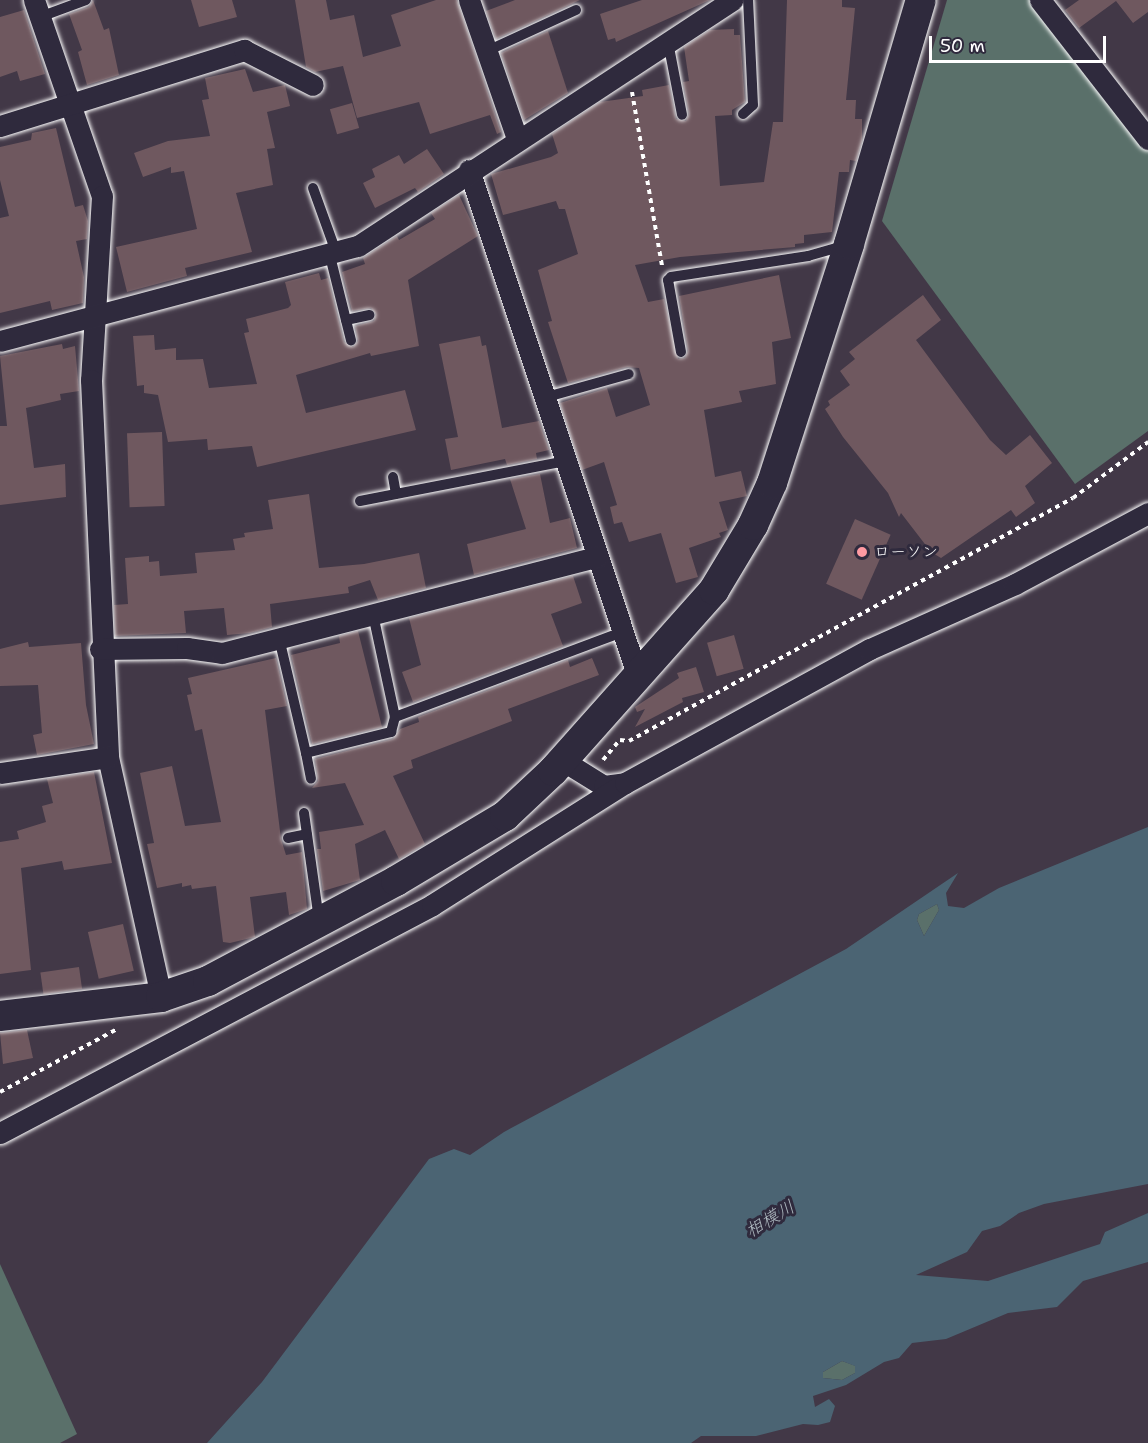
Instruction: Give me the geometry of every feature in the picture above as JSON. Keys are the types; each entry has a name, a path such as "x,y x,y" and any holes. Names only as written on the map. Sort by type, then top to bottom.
{"street":[{"path":"470,0 517,139"},
{"path":"0,341 358,246 469,170 733,0"},
{"path":"0,1016 161,997 208,981 319,922 505,816 562,760 638,677 714,590 753,525 772,483 849,244 921,0"},
{"path":"1040,0 1148,139"},
{"path":"37,8 102,196 91,380 100,649 108,757 161,997"},
{"path":"0,126 244,50 313,85"},
{"path":"469,170 543,398 638,677"},
{"path":"0,1133 432,905 625,783 870,649 1015,584 1148,513"},
{"path":"100,649 187,648 222,653 597,557"},
{"path":"0,773 108,757"},
{"path":"562,760 604,786 625,783"}],"lane":[{"path":"37,8 86,0"},
{"path":"743,114 753,105 748,0"},
{"path":"487,51 576,10"},
{"path":"668,42 682,115"},
{"path":"313,188 333,254 351,340"},
{"path":"681,352 668,280 671,277 807,256 849,244"},
{"path":"346,320 369,315"},
{"path":"543,398 629,374"},
{"path":"360,501 565,461"},
{"path":"393,477 396,494"},
{"path":"306,753 391,732 395,717 373,614"},
{"path":"395,717 622,632"},
{"path":"279,638 311,779"},
{"path":"304,813 319,922"},
{"path":"288,837 307,834"}],"path":[{"path":"628,68 663,272 671,277"},
{"path":"588,776 620,740 629,741 1073,498 1148,442"},
{"path":"0,1092 120,1027"}],"green space":[{"path":"947,0 1035,0 1148,144 1148,431 1075,484 882,221"},
{"path":"937,904 939,910 924,936 917,920 919,914"},
{"path":"0,1264 77,1434 60,1443 0,1443"},
{"path":"842,1361 856,1366 855,1373 842,1380 823,1378 823,1372"}],"water":[{"name":"相模川","path":"1148,827 1148,1184 1044,1204 1019,1213 1000,1226 982,1231 967,1252 916,1275 988,1281 1100,1244 1105,1232 1148,1213 1148,1262 1083,1281 1057,1307 1008,1313 946,1339 912,1343 899,1358 884,1362 846,1385 813,1396 815,1407 829,1399 835,1406 830,1422 818,1425 803,1424 756,1436 701,1436 691,1443 207,1443 262,1382 429,1159 454,1149 470,1155 504,1132 846,949 958,873 946,893 948,906 964,908 999,888","holes":["937,904 939,910 924,936 917,920 919,914","842,1361 855,1366 855,1373 842,1380 823,1378 823,1372"]}],"building":[{"path":"93,0 104,30 109,28 119,75 87,85 78,52 82,50 69,14 89,7"},
{"path":"191,0 232,0 237,17 199,27"},
{"path":"295,0 326,0 330,20 354,15 363,57 401,46 391,15 436,0 457,0 501,132 497,134 490,115 430,134 419,102 357,118 343,66 315,72 306,67"},
{"path":"515,0 580,0 496,39 486,11"},
{"path":"642,0 710,0 616,42 615,38 608,40 600,14"},
{"path":"787,0 842,0 842,7 855,8 846,100 856,100 855,119 862,119 862,141 856,161 850,160 849,172 839,172 832,232 804,235 804,243 795,244 795,247 680,257 635,265 648,302 664,299 678,359 685,358 688,351 679,296 779,275 791,338 772,342 776,384 739,391 742,402 704,410 715,477 741,471 747,496 719,502 728,530 719,533 721,537 689,548 698,577 676,583 661,533 629,542 622,522 614,524 610,507 617,505 604,462 582,470 560,403 607,388 616,417 650,405 639,368 627,367 568,383 548,322 552,321 538,270 578,254 565,209 559,209 556,201 503,215 491,174 551,157 558,153 552,134 600,102 643,96 642,90 669,85 676,119 686,121 689,114 683,82 689,81 684,47 710,30 734,29 734,35 740,35 745,102 732,110 732,115 715,116 720,186 764,182 773,122 783,122"},
{"path":"1079,0 1148,0 1148,12 1133,23 1116,1 1079,28 1065,10"},
{"path":"24,10 45,74 20,81 17,71 0,77 0,17"},
{"path":"548,31 568,93 524,120 501,53"},
{"path":"245,69 253,92 285,85 290,106 267,112 275,148 267,149 273,185 236,193 252,252 185,268 187,276 127,292 116,247 197,229 184,171 171,173 171,167 143,177 134,153 168,141 210,136 202,100 209,99 205,78"},
{"path":"352,103 359,128 337,134 330,109"},
{"path":"56,128 75,207 83,205 88,221 87,239 76,241 84,277 83,303 52,310 50,301 0,313 0,218 9,216 0,180 0,147 31,140 32,133"},
{"path":"427,149 444,174 418,192 415,188 375,208 363,183 375,177 372,169 399,155 404,164"},
{"path":"459,195 478,236 408,280 419,346 371,356 370,353 296,375 306,413 405,390 416,430 257,467 252,446 208,450 207,439 168,442 158,395 144,393 144,385 137,386 133,336 154,335 155,350 176,348 176,360 203,359 209,388 257,384 244,333 249,332 246,319 288,308 291,305 285,282 319,273 321,280 328,278 344,342 353,347 358,341 355,326 374,321 376,314 371,308 352,311 342,272 365,264 363,258 397,236 399,240 435,219 431,213"},
{"path":"923,295 941,320 916,340 990,440 1006,455 1030,435 1052,463 1025,486 1035,503 1016,517 1011,510 941,558 931,552 901,513 899,517 888,493 843,437 825,409 830,405 828,401 850,385 840,371 855,359 849,352"},
{"path":"480,336 482,346 486,345 502,428 539,421 549,450 536,453 537,459 507,465 505,459 451,470 445,439 458,437 439,344"},
{"path":"62,344 63,349 75,346 79,391 60,394 61,400 26,408 34,468 65,464 66,497 0,505 0,426 7,426 0,356"},
{"path":"162,432 165,506 130,507 127,433"},
{"path":"540,474 550,523 570,518 577,548 474,575 467,544 526,529 510,479"},
{"path":"309,494 319,568 364,564 419,553 426,588 378,600 370,580 348,587 349,593 270,604 272,627 250,633 227,635 224,608 184,611 186,633 115,636 114,605 128,604 125,558 149,556 149,562 159,561 160,576 197,573 195,553 235,550 233,539 245,537 244,533 273,529 268,500"},
{"name":"ローソン","path":"855,519 891,535 862,600 826,584"},
{"path":"573,576 582,603 551,614 563,646 413,702 402,672 421,665 409,618"},
{"path":"358,631 382,727 312,744 291,655 340,643 339,636"},
{"path":"734,635 744,669 717,676 707,643"},
{"path":"28,642 29,647 81,643 86,705 94,744 37,755 33,735 42,733 38,685 0,686 0,649"},
{"path":"276,658 287,706 265,710 281,839 286,855 302,852 307,909 289,915 286,892 250,897 255,937 230,943 223,942 216,886 192,889 191,885 182,887 182,883 157,888 147,844 154,843 140,773 172,766 185,826 221,822 202,729 195,731 187,695 192,694 188,678"},
{"path":"592,658 599,675 508,709 512,721 411,760 413,768 393,776 425,844 399,859 385,830 355,844 360,880 323,891 317,849 321,849 319,832 364,825 345,783 312,788 318,781 315,759 393,739 400,729 419,722 418,717 568,660 570,667"},
{"path":"696,667 704,692 682,698 683,702 635,727 645,709 637,712 635,707 679,678 677,673"},
{"path":"94,772 112,863 64,870 62,861 21,868 31,970 0,974 0,842 19,839 17,831 46,822 42,806 53,803 47,779"},
{"path":"123,924 134,971 99,979 88,932"},
{"path":"79,967 82,989 43,994 40,972"},
{"path":"27,1030 33,1058 3,1064 0,1033"}],"place":[{"name":"ローソン","path":"862,552"}]}
